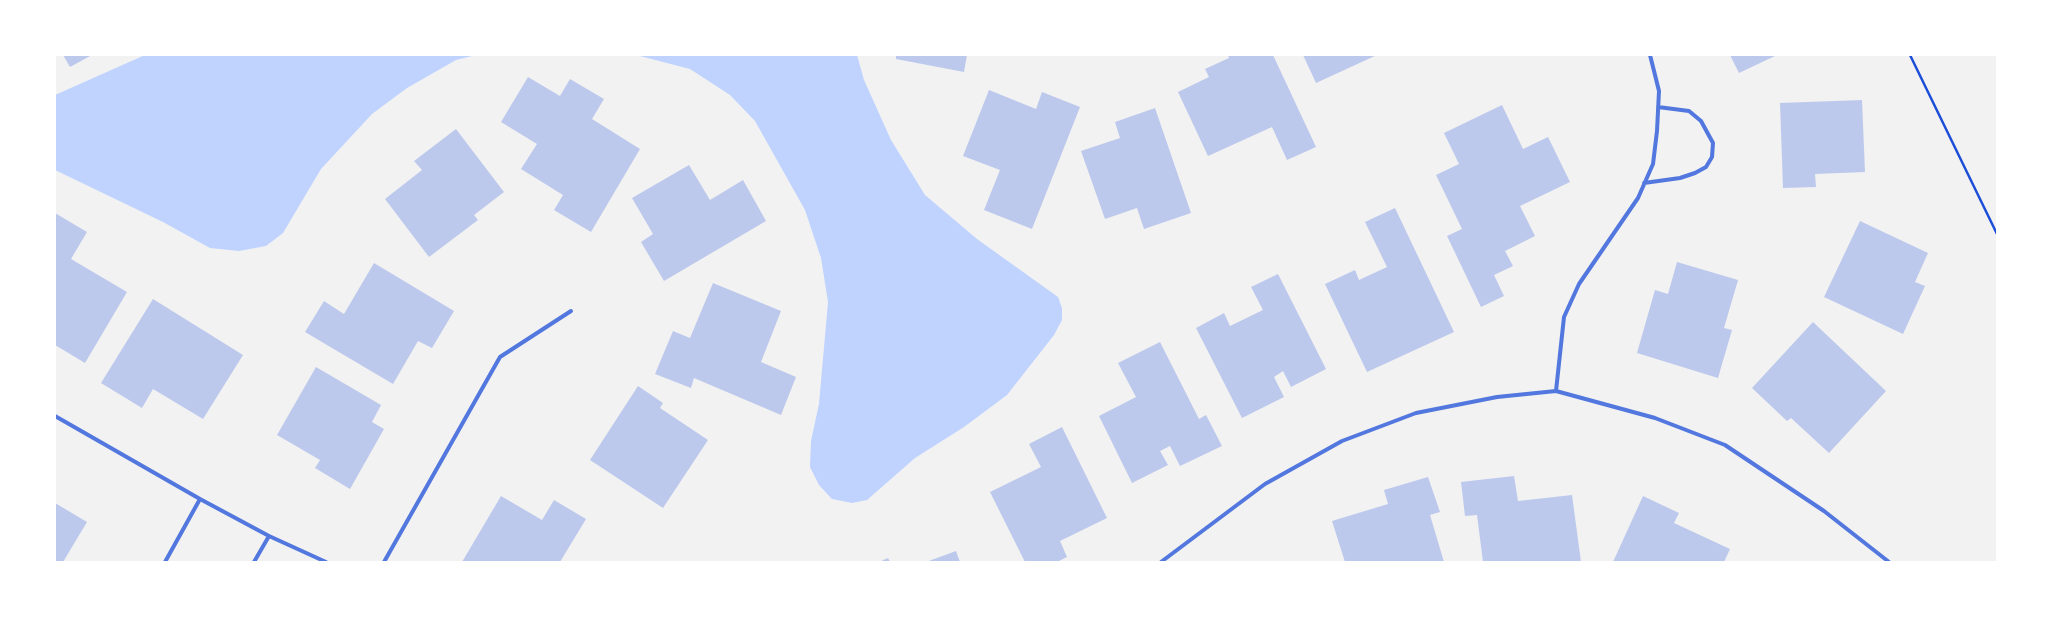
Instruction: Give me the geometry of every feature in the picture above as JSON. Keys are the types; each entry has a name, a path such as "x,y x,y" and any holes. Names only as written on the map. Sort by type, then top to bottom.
{"street":[{"path":"1556,391 1564,317 1579,284 1638,198 1653,164 1659,91 1650,55"},
{"path":"1644,183 1680,178 1695,173 1706,167 1712,157 1713,143 1701,120 1688,111 1658,107"},
{"path":"384,562 500,357 571,311"},
{"path":"1161,562 1265,484 1342,441 1416,413 1497,397 1556,391 1655,418 1725,445 1824,511 1889,562"},
{"path":"55,416 200,499 269,536 326,562"},
{"path":"165,562 200,499"},
{"path":"254,562 269,536"}],"path":[{"path":"1910,55 1997,234"}],"water":[{"path":"145,55 476,55 456,60 407,88 372,114 321,169 283,233 266,246 239,251 210,248 163,222 55,170 55,95"},
{"path":"636,55 857,55 864,80 891,140 925,195 977,239 1058,297 1062,308 1062,320 1054,335 1007,395 964,427 915,458 867,500 852,503 832,499 819,485 810,467 811,441 819,404 828,302 821,258 805,210 755,121 730,95 690,69"}],"building":[{"path":"63,55 92,55 70,67"},
{"path":"896,55 967,55 964,72 896,59"},
{"path":"1228,55 1273,55 1316,147 1287,160 1272,127 1208,156 1178,92 1209,77 1205,69 1229,58"},
{"path":"1303,55 1377,55 1316,83"},
{"path":"1730,55 1777,55 1739,73"},
{"path":"528,77 560,96 570,79 604,99 592,119 640,149 591,232 554,210 563,195 521,169 537,144 501,122"},
{"path":"989,90 1036,109 1042,92 1080,107 1032,229 984,210 1000,170 963,156"},
{"path":"1862,100 1865,172 1815,174 1816,187 1783,188 1780,103"},
{"path":"1502,105 1523,149 1548,137 1570,182 1520,206 1535,236 1505,251 1513,266 1494,275 1504,296 1481,307 1447,236 1462,229 1436,175 1459,164 1444,133"},
{"path":"1155,108 1191,213 1144,229 1137,208 1105,219 1081,151 1120,138 1115,122"},
{"path":"456,129 504,192 474,215 478,220 429,257 385,199 422,170 414,161"},
{"path":"689,165 710,200 743,180 766,221 664,281 641,242 653,234 632,198"},
{"path":"1395,208 1454,332 1367,372 1325,284 1355,270 1359,280 1387,267 1365,222"},
{"path":"55,213 87,232 71,259 127,292 85,363 55,345"},
{"path":"1860,221 1928,253 1915,282 1925,286 1903,334 1824,297"},
{"path":"1677,262 1738,280 1724,328 1732,330 1718,378 1637,353 1655,290 1668,294"},
{"path":"374,263 454,311 432,348 418,341 393,384 305,332 324,301 344,314"},
{"path":"1278,274 1326,369 1291,387 1283,371 1274,377 1284,397 1242,418 1196,328 1224,313 1230,326 1263,310 1251,287"},
{"path":"713,283 781,311 761,362 796,377 781,415 694,378 691,388 655,374 673,331 690,338"},
{"path":"153,299 243,355 203,419 153,389 142,408 101,383"},
{"path":"1813,322 1886,391 1829,453 1791,418 1787,421 1752,388"},
{"path":"1160,342 1199,419 1206,415 1222,446 1180,466 1170,446 1160,451 1168,465 1132,483 1099,416 1136,397 1118,363"},
{"path":"316,367 381,405 372,422 384,429 350,489 315,468 320,460 277,435"},
{"path":"638,386 663,403 660,408 708,440 663,508 590,460"},
{"path":"1062,427 1107,518 1060,541 1067,557 1057,562 1025,562 990,492 1041,467 1029,444"},
{"path":"1514,476 1518,501 1572,495 1581,562 1483,562 1477,515 1465,516 1461,482"},
{"path":"1428,477 1440,512 1430,515 1444,562 1345,562 1332,521 1388,504 1384,490"},
{"path":"501,496 542,520 554,500 586,519 560,562 462,562"},
{"path":"1643,496 1679,513 1674,523 1730,549 1724,562 1613,562"},
{"path":"55,503 87,522 63,562 55,562"},
{"path":"956,551 960,562 926,562"},
{"path":"888,558 890,562 879,562"}]}
